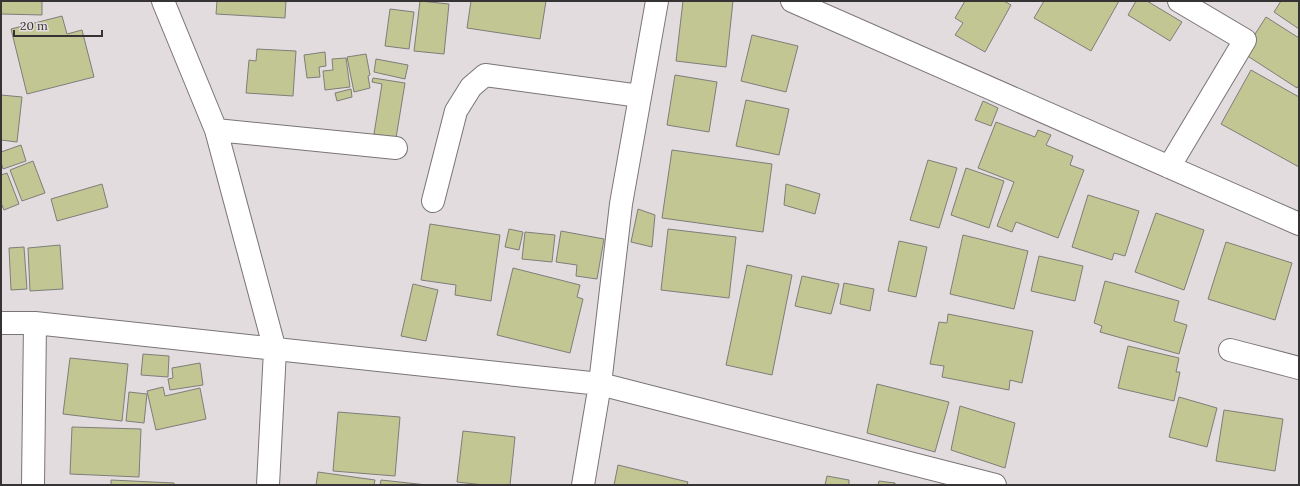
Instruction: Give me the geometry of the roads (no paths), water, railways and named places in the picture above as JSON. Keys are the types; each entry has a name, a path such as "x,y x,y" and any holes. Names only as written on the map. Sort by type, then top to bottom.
{"street":[{"path":"163,1 216,130 275,350 268,485"},
{"path":"583,485 600,384 621,204 657,1"},
{"path":"792,1 1299,224"},
{"path":"1169,167 1245,40 1179,1"},
{"path":"433,201 456,111 471,87 485,75 640,96"},
{"path":"216,130 396,148"},
{"path":"1,323 35,323 600,384 995,485"},
{"path":"33,485 35,323"},
{"path":"1230,350 1299,368"}]}
